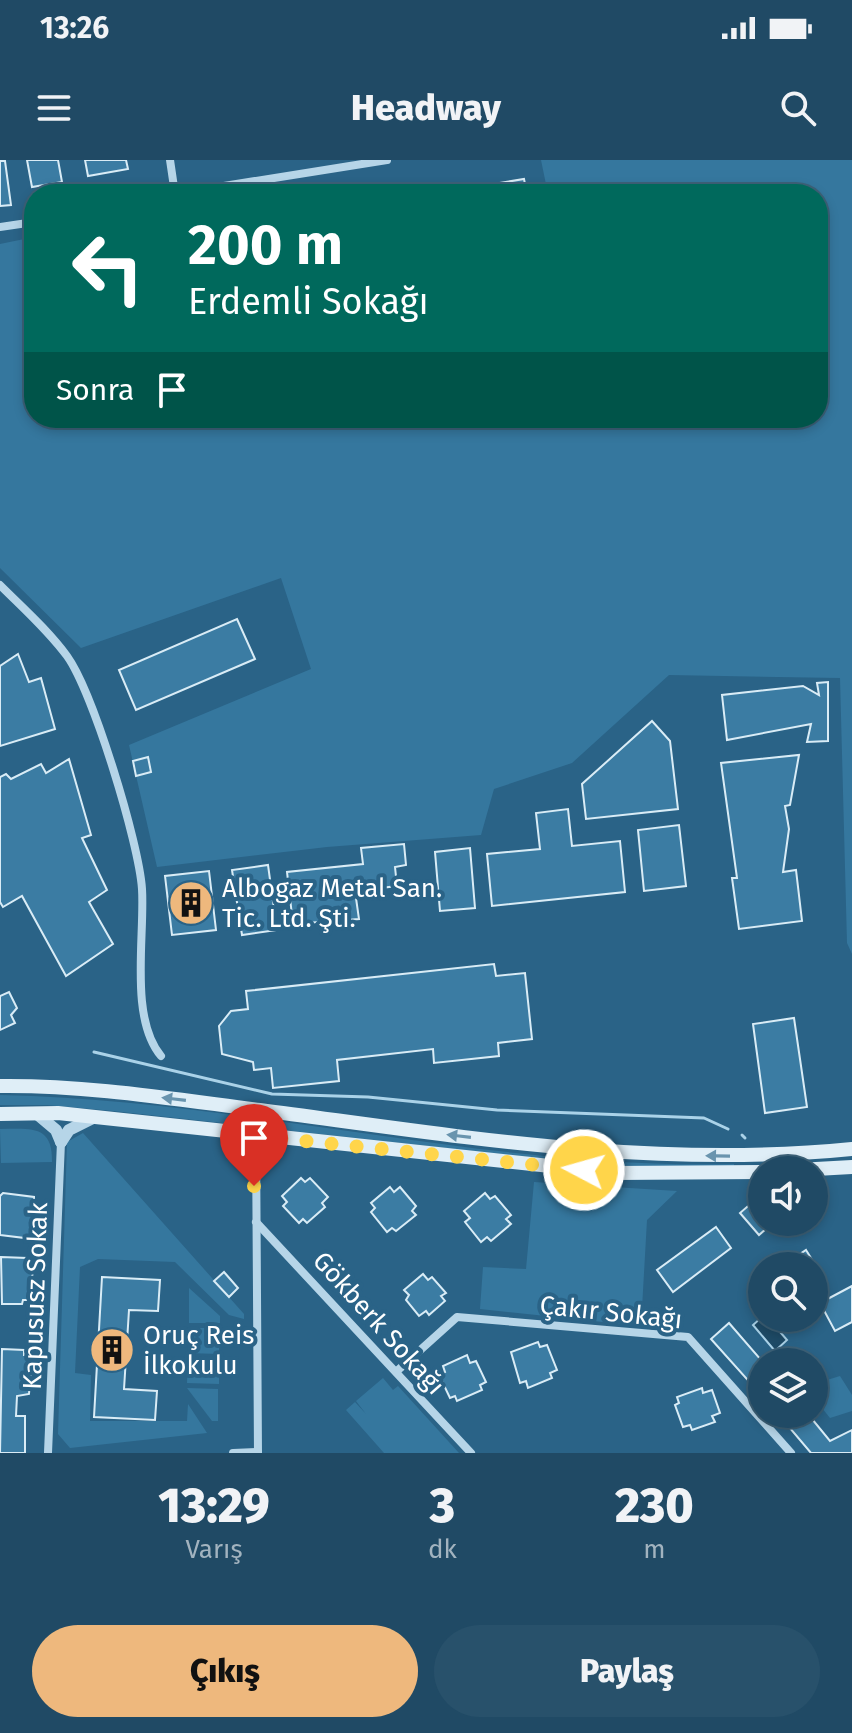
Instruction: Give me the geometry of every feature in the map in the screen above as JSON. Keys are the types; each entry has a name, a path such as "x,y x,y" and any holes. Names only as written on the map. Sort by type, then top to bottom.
{"main road":[{"path":"0,1086 105,1090 611,1154 739,1156 852,1149"},
{"path":"0,1114 93,1118 615,1173 748,1172"},
{"path":"828,1168 852,1167"}],"street":[{"path":"170,160 174,184"},
{"path":"237,184 387,160"},
{"path":"0,227 24,223"},
{"path":"0,585 68,658 89,699 136,852 142,888 142,995 151,1044 161,1056"},
{"path":"37,1114 56,1130 61,1142"},
{"path":"61,1142 69,1130 93,1118"},
{"path":"233,1453 258,1452 256,1136"},
{"name":"Kapususz Sokak","path":"48,1453 61,1142"},
{"name":"Gökberk Sokağı","path":"256,1221 471,1453"},
{"name":"Çakır Sokağı","path":"397,1371 457,1317 688,1337 791,1453"}],"shaded area":[{"path":"541,160 852,160 852,954 847,943 840,678 669,675 572,763 494,789 481,835 327,847 157,867 129,745 311,669 281,578 81,648 0,568 0,244 24,239 24,428 828,428 828,184 546,184"},
{"path":"0,1095 184,1109 550,1156 642,1163 734,1164 734,1167 609,1166 113,1111 47,1105 0,1105"},
{"path":"0,1129 38,1131 49,1141 52,1162 1,1163"},
{"path":"83,1133 244,1314 244,1319 229,1315 175,1262 98,1259 80,1267 75,1373 91,1375 90,1421 187,1421 188,1404 207,1433 70,1448 58,1434 67,1142"},
{"path":"534,1182 677,1191 647,1220 641,1326 480,1309 483,1267 526,1269"},
{"path":"189,1288 220,1316 220,1323 189,1323"},
{"path":"188,1328 219,1328 219,1354 188,1353"},
{"path":"759,1332 780,1332 787,1340 778,1348 772,1348"},
{"path":"188,1360 219,1360 219,1384 187,1383"},
{"path":"840,1376 852,1395 852,1411 830,1418 828,1416 828,1380"},
{"path":"383,1378 393,1390 398,1386 459,1453 384,1453 346,1410 355,1402 366,1414 356,1401"},
{"path":"187,1388 218,1389 218,1421 212,1421"}],"building":[{"path":"27,160 58,160 62,182 31,184"},
{"path":"85,160 126,160 128,169 88,176"},
{"path":"0,161 5,161 11,205 0,206"},
{"path":"524,179 525,184 494,184"},
{"path":"237,619 255,659 136,710 119,670"},
{"path":"18,654 29,682 41,678 55,729 0,746 0,666"},
{"path":"828,682 828,741 807,742 811,724 727,740 722,695 803,686 819,695 817,683"},
{"path":"652,721 670,741 678,809 586,819 582,784"},
{"path":"799,755 790,805 785,806 789,829 783,872 796,870 802,921 739,929 732,878 737,878 721,763"},
{"path":"148,757 151,772 136,776 133,761"},
{"path":"69,759 91,835 82,838 107,890 89,902 113,944 66,976 22,896 3,907 0,902 0,777 6,774 11,779 41,764 46,773"},
{"path":"568,809 572,846 620,841 625,892 492,906 487,854 540,849 536,813"},
{"path":"679,825 686,886 644,891 638,830"},
{"path":"404,844 406,865 395,867 397,886 355,891 359,919 293,924 287,872 363,864 361,848"},
{"path":"470,848 475,908 440,911 435,852"},
{"path":"268,865 277,930 242,935 232,870"},
{"name":"Albogaz Metal San. Tic. Ltd. Şti.","path":"209,871 216,930 172,935 165,876"},
{"path":"494,964 496,976 525,973 532,1039 498,1043 499,1056 434,1063 433,1049 337,1060 339,1081 273,1088 271,1068 254,1070 253,1062 222,1054 219,1026 231,1011 248,1009 246,991"},
{"path":"9,992 17,1008 11,1015 15,1023 0,1030 0,996"},
{"path":"794,1018 807,1107 765,1113 753,1024"},
{"path":"301,1178 305,1182 310,1178 328,1197 322,1203 325,1207 307,1223 303,1219 299,1223 283,1206 287,1202 282,1196"},
{"path":"390,1187 394,1192 400,1187 416,1206 412,1211 416,1215 396,1231 392,1228 387,1232 371,1212 375,1208 371,1203"},
{"path":"3,1193 34,1197 33,1235 25,1235 25,1238 0,1235 0,1196"},
{"path":"485,1193 490,1199 495,1196 511,1215 506,1219 511,1224 491,1241 487,1237 481,1242 465,1222 470,1218 464,1211"},
{"path":"748,1206 748,1222 740,1213"},
{"path":"716,1227 731,1248 673,1292 657,1270"},
{"path":"1,1257 27,1258 27,1262 33,1262 31,1300 23,1300 22,1304 2,1304"},
{"path":"224,1272 238,1288 229,1297 214,1281"},
{"path":"423,1274 428,1280 432,1277 446,1293 441,1296 445,1301 429,1315 426,1311 419,1316 406,1300 409,1295 404,1290"},
{"name":"Oruç Reis İlkokulu","path":"102,1277 160,1280 158,1311 129,1310 124,1389 157,1391 155,1420 94,1417"},
{"path":"852,1286 852,1322 835,1331 828,1318 828,1299"},
{"path":"729,1323 751,1348 748,1348 748,1380 711,1339"},
{"path":"538,1342 540,1347 547,1345 557,1370 550,1373 552,1378 528,1388 526,1381 520,1383 511,1352"},
{"path":"2,1349 24,1350 24,1355 32,1355 29,1394 17,1396 16,1416 25,1416 25,1453 0,1453"},
{"path":"467,1355 470,1363 476,1361 486,1382 480,1385 482,1390 457,1401 455,1396 450,1398 439,1375 445,1372 443,1366"},
{"path":"702,1388 703,1393 712,1390 720,1413 712,1416 715,1422 692,1430 690,1425 683,1427 675,1405 679,1403 677,1397"},
{"path":"790,1428 819,1428 830,1441 852,1430 852,1453 811,1453"}],"waterway":[{"path":"94,1052 272,1094 368,1097 497,1110 704,1118 728,1129"},
{"path":"742,1135 745,1138"}],"place":[{"name":"Albogaz Metal San. Tic. Ltd. Şti.","path":"191,903"},
{"name":"Oruç Reis İlkokulu","path":"112,1350"}],"route":[{"path":"254,1186 256,1136 584,1170"}]}
